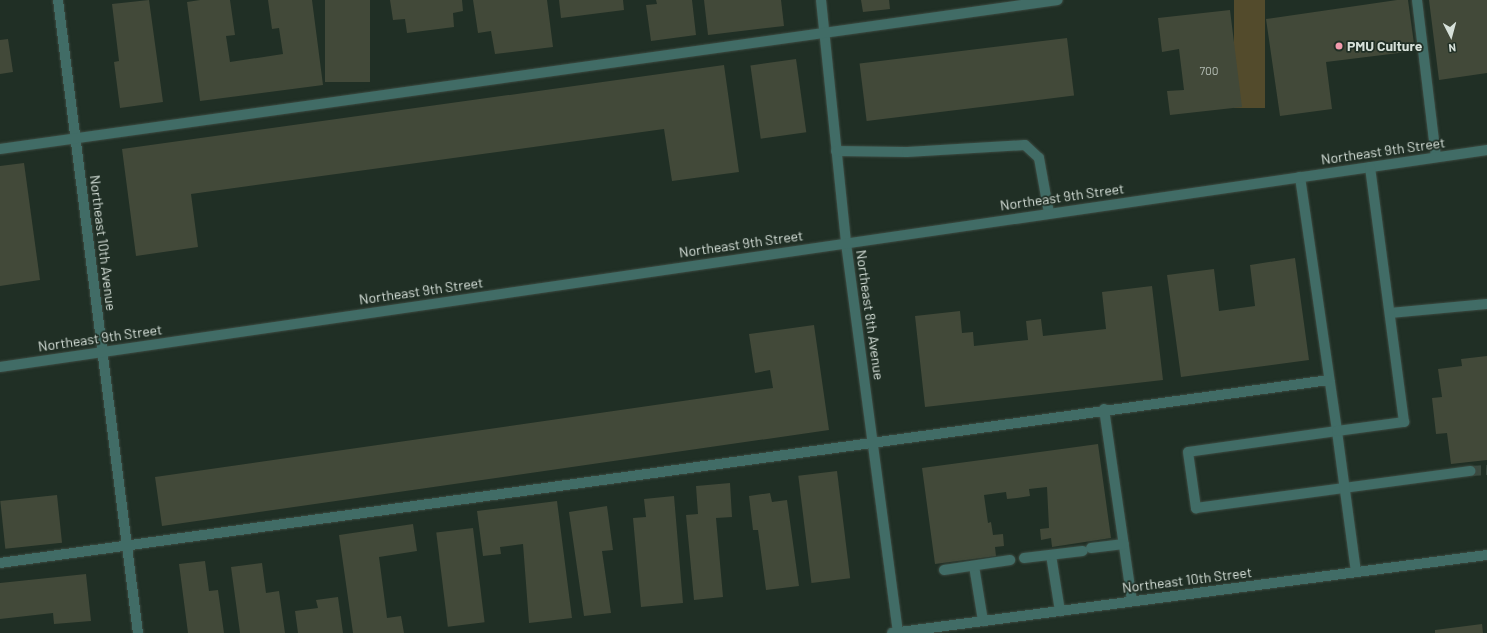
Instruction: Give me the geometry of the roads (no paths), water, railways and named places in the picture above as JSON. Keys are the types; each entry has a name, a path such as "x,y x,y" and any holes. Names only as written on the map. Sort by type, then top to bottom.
{"street":[{"name":"Northeast 10th Avenue","path":"58,0 138,633"},
{"name":"Northeast 8th Avenue","path":"821,0 846,243 896,633"},
{"path":"0,149 1058,0"},
{"path":"1417,0 1436,157"},
{"path":"836,151 907,152 1025,145 1039,158 1049,214"},
{"name":"Northeast 9th Street","path":"0,367 1487,150"},
{"path":"1370,167 1404,422 1188,452 1196,508 1471,471"},
{"path":"1300,177 1356,572"},
{"path":"1390,313 1487,304"},
{"path":"0,563 1104,409 1329,380"},
{"path":"1104,409 1132,601"},
{"path":"1024,558 1124,544"},
{"path":"1051,555 1060,611"},
{"name":"Northeast 10th Street","path":"896,633 1487,555"},
{"path":"944,570 1010,560"},
{"path":"974,566 984,621"}],"tunnel":[{"path":"1471,471 1487,470"}],"place":[{"name":"PMU Culture","path":"1339,46"}]}
